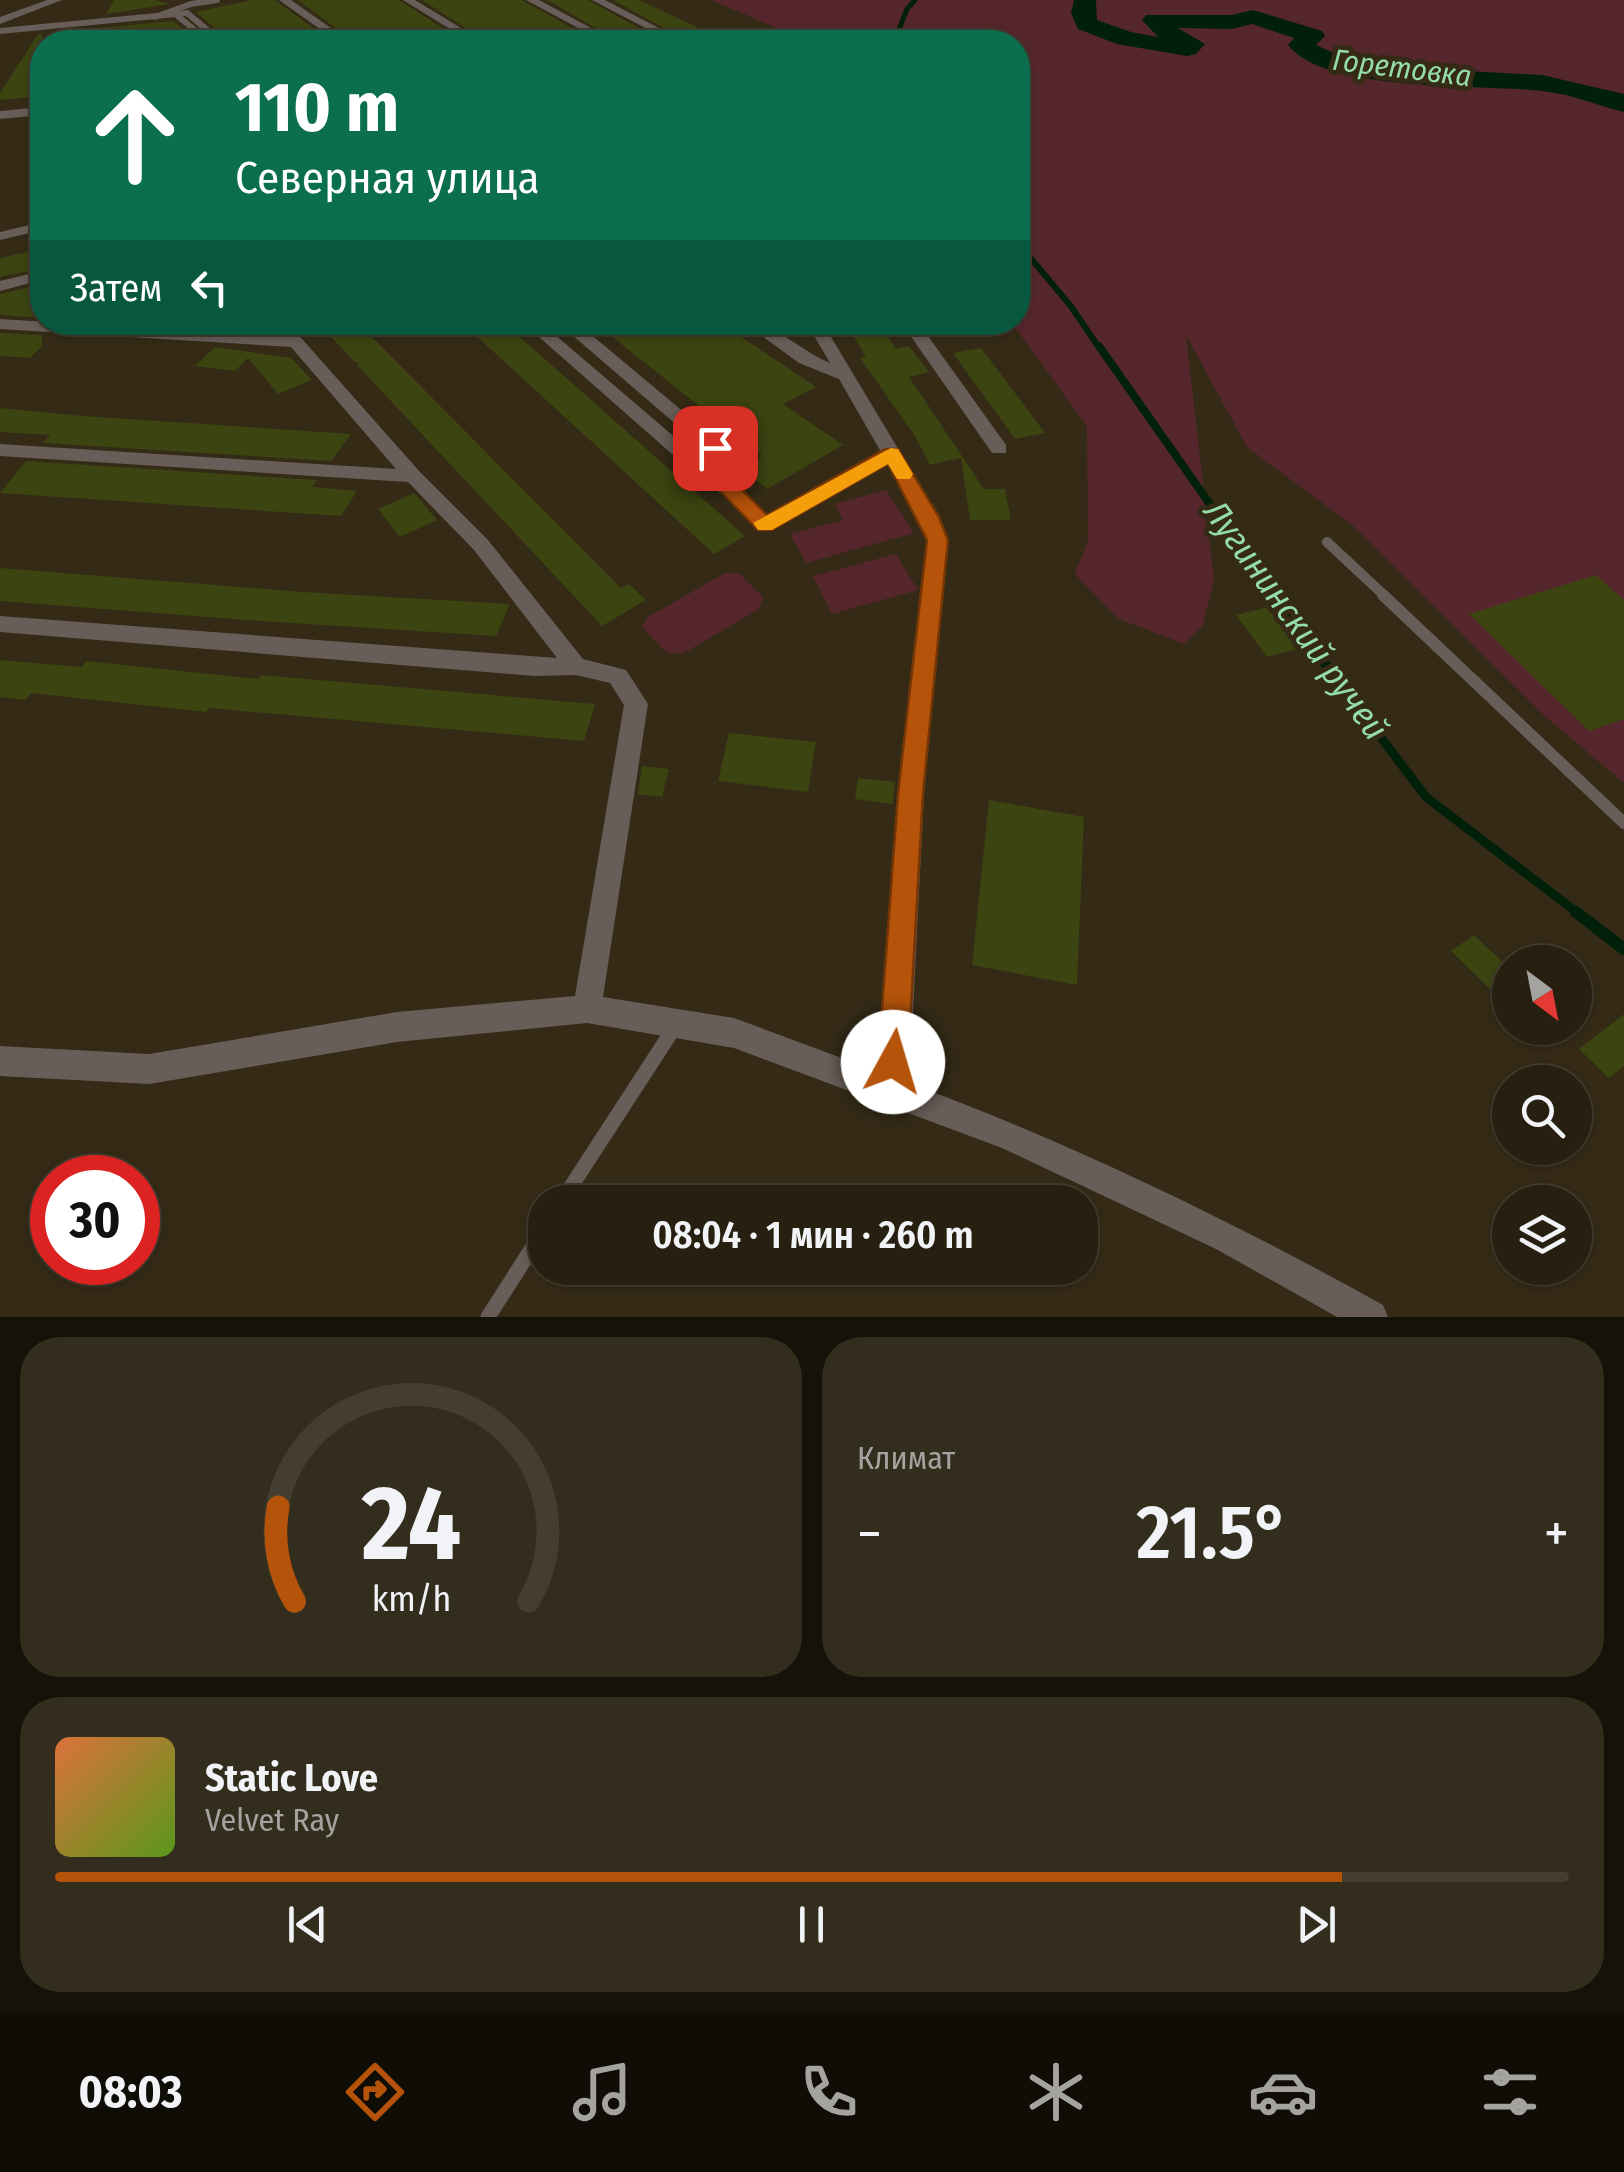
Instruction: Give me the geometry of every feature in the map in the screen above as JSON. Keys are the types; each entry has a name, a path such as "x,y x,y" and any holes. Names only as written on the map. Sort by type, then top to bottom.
{"street":[{"path":"0,22 58,0"},
{"path":"284,0 328,30"},
{"path":"408,0 458,30"},
{"path":"531,0 588,30"},
{"path":"597,0 656,30"},
{"path":"0,30 188,13 208,30"},
{"path":"0,115 30,112"},
{"path":"0,236 30,229"},
{"path":"0,286 30,279"},
{"path":"0,324 30,326"},
{"path":"180,335 294,342"},
{"path":"288,335 480,545 576,666"},
{"path":"545,335 713,480 728,488 765,526 891,454"},
{"path":"580,335 715,448 728,488"},
{"path":"771,335 805,359 841,374"},
{"path":"821,335 929,517 937,540 911,794 897,1031 889,1093"},
{"path":"918,335 999,449"},
{"path":"0,450 413,476"},
{"path":"0,624 534,667 576,666 618,676 636,704 587,1009"},
{"path":"0,1061 149,1069 397,1027 587,1009 734,1033 1008,1135 1211,1229 1371,1317"}],"lane":[{"path":"155,16 218,0"},
{"path":"175,14 195,30"},
{"path":"1327,542 1624,823"},
{"path":"573,1185 676,1025"},
{"path":"488,1317 528,1255"}],"shaded area":[{"path":"711,0 1624,0 1624,783 1547,718 1353,526 1247,447 1186,335 1214,580 1203,625 1184,644 1119,619 1075,574 1088,540 1087,426 1021,335 1030,335 1030,30 782,30"},
{"path":"886,490 914,533 806,563 790,534 843,520 835,504"},
{"path":"896,554 918,590 832,614 813,576"},
{"path":"725,573 739,573 763,597 759,609 684,653 667,653 642,627 648,617"}],"building":[{"path":"114,0 155,0 170,4 106,14"},
{"path":"252,0 275,0 316,30 216,30 196,12"},
{"path":"298,0 399,0 446,30 338,30"},
{"path":"422,0 522,0 576,30 468,30"},
{"path":"547,0 588,0 643,30 599,30"},
{"path":"613,0 639,0 703,30 667,30"},
{"path":"173,21 185,30 98,30"},
{"path":"30,46 30,97 0,100 0,93"},
{"path":"30,252 30,271 0,277 0,258"},
{"path":"30,287 30,317 0,315 0,294"},
{"path":"0,333 42,335 42,346 30,358 0,356"},
{"path":"329,335 370,335 621,588 629,584 646,600 602,626 357,365 360,361 356,363"},
{"path":"475,335 518,335 745,536 714,554"},
{"path":"738,335 816,387 783,404 843,445 767,489 740,468 762,456 611,336"},
{"path":"852,335 887,335 896,349 909,346 929,372 909,377 984,489 1005,489 1011,520 970,520 961,458 930,465 915,436 860,358 866,356"},
{"path":"215,347 291,358 312,380 278,394 248,358 235,371 195,366"},
{"path":"981,348 1045,433 1015,439 953,353"},
{"path":"0,408 351,434 331,461 43,443 50,435 0,432"},
{"path":"26,461 317,480 312,487 357,491 341,516 0,493"},
{"path":"414,493 437,520 400,537 378,509"},
{"path":"0,568 510,604 496,636 260,621 0,601"},
{"path":"1596,575 1624,600 1624,719 1589,731 1469,614"},
{"path":"1272,606 1305,647 1267,657 1236,615"},
{"path":"0,660 82,667 86,661 258,679 261,675 595,704 584,741 209,708 206,712 31,693 25,700 0,697"},
{"path":"729,733 816,742 808,792 718,781"},
{"path":"642,766 669,769 662,797 638,794"},
{"path":"858,778 895,782 893,804 855,799"},
{"path":"989,800 1084,817 1077,985 972,965"},
{"path":"1474,935 1492,952 1492,991 1451,951"},
{"path":"1624,1014 1624,1066 1609,1078 1579,1049 1592,1045 1592,1039"}],"waterway":[{"name":"Лугининский ручей","path":"899,30 915,0"},
{"name":"Горетовка","path":"1085,0 1086,24 1126,39 1187,49 1193,44 1165,31 1154,20 1232,22 1253,17 1313,36 1300,45 1319,58 1341,65 1375,72 1542,83 1601,94 1624,104"},
{"name":"Лугининский ручей","path":"1030,257 1100,349"},
{"name":"Лугининский ручей","path":"1099,346 1275,597"},
{"name":"Лугининский ручей","path":"1273,595 1426,797 1579,914"},
{"name":"Лугининский ручей","path":"1576,912 1624,949"}],"slow traffic":[{"path":"763,523 765,526 891,454 903,474"}],"route":[{"path":"715,448 728,488 765,526 891,454 929,517 937,540 911,794 893,1062"}]}
